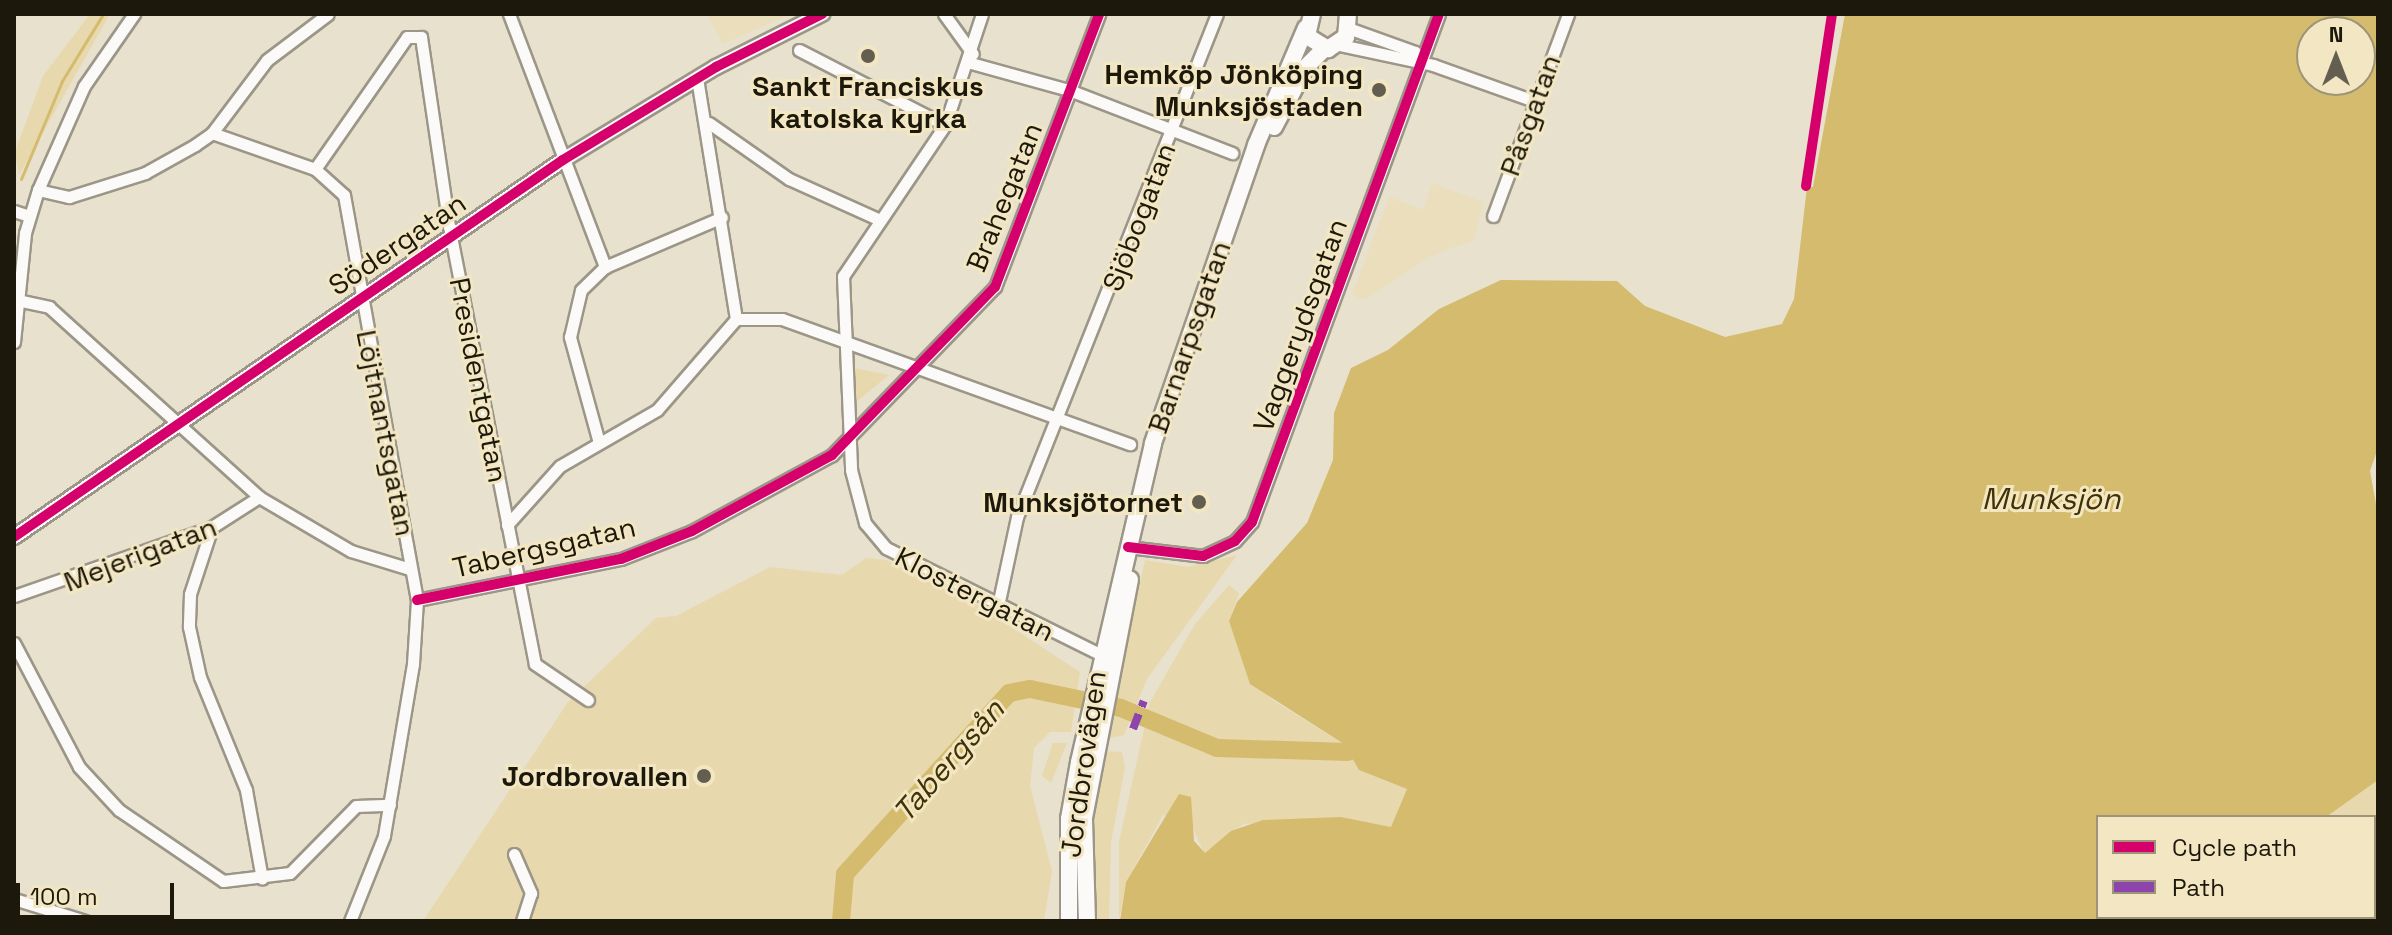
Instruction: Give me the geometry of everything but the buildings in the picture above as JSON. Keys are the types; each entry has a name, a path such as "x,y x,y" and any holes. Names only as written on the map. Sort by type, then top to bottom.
{"main road":[{"path":"1306,19 1332,47"},
{"name":"Barnarpsgatan","path":"1132,548 1207,279 1306,19"},
{"name":"Barnarpsgatan","path":"1107,658 1153,465 1259,163 1305,68 1332,47 1347,20"},
{"name":"Jordbrovägen","path":"1069,921 1069,819 1107,658"},
{"name":"Jordbrovägen","path":"1087,921 1084,818 1094,720"}],"street":[{"path":"509,14 605,267"},
{"name":"Södergatan","path":"14,537 563,160 697,78 822,14"},
{"path":"944,14 972,58 1072,91 1232,153"},
{"name":"Klostergatan","path":"982,14 972,58 945,125 878,219 843,276 841,340 846,440 859,509 876,539 1107,658"},
{"name":"Brahegatan","path":"846,440 995,287 1099,14"},
{"name":"Sjöbogatan","path":"999,601 1017,517 1217,14"},
{"name":"Vaggerydsgatan","path":"1132,548 1203,556 1227,546 1252,522 1439,14"},
{"name":"Påsgatan","path":"1493,216 1568,14"},
{"path":"14,342 29,216 38,190 84,86 130,15"},
{"path":"38,190 69,197 126,180 212,133 250,78 319,16"},
{"path":"1347,20 1415,52 1422,62"},
{"name":"Presidentgatan","path":"315,169 407,37 417,34 451,237 535,664 588,700"},
{"path":"1332,47 1422,62 1534,101"},
{"path":"799,50 945,125"},
{"path":"507,525 560,466 598,439 657,410 736,319 709,123 697,78"},
{"path":"709,123 789,179 878,219"},
{"path":"212,133 315,169"},
{"name":"Löjtnantsgatan","path":"315,169 344,195 360,299 417,600"},
{"path":"14,211 29,216"},
{"path":"598,439 570,324 581,290 605,267 722,217"},
{"path":"17,300 49,307 259,497 364,557 410,569"},
{"path":"736,319 782,319 1130,444"},
{"name":"Tabergsgatan","path":"417,600 517,582 664,543 832,455 846,440"},
{"name":"Mejerigatan","path":"14,596 212,527 259,497"},
{"path":"212,527 190,594 189,627 200,677 246,790 262,879"},
{"path":"350,921 371,878 390,805 417,600"},
{"path":"14,643 62,742 119,810 223,881 262,879 296,869 356,806 390,805"},
{"path":"514,854 531,893 522,921"},
{"path":"14,899 85,921"}],"shaded area":[{"path":"90,14 110,14 19,175 15,152 43,76"},
{"path":"707,14 791,14 723,44"},
{"path":"1432,183 1483,202 1474,240 1431,256 1365,300 1352,295 1389,197 1423,210"},
{"path":"854,368 889,375 855,403"},
{"path":"1237,555 1147,679 1124,735 1106,739 1145,560 1188,567"},
{"path":"866,558 886,560 977,605 1080,672 1071,732 1050,732 1034,748 1030,786 1052,871 1044,921 423,921 568,702 656,618 676,616 770,567 842,575"},
{"path":"1229,585 1239,593 1229,621 1271,699 1344,744 1359,770 1407,789 1391,827 1341,817 1243,824 1204,853 1193,828 1163,815 1126,882 1119,921 1119,842 1150,702 1195,624"},
{"path":"1053,743 1067,743 1051,783 1042,776"},
{"path":"1105,751 1122,752 1125,767 1111,843 1109,921 1093,921 1091,835"},
{"path":"2378,780 2378,921 2320,921 2376,919 2376,815 2329,815"}],"water":[{"name":"Munksjön","path":"1845,14 2378,14 2378,448 2370,471 2378,515 2378,780 2329,815 2096,815 2096,919 2320,921 1120,921 1126,882 1179,794 1191,797 1194,841 1205,853 1231,831 1263,820 1341,817 1391,827 1407,789 1359,770 1344,744 1250,684 1229,621 1237,602 1307,523 1333,460 1334,413 1351,368 1388,350 1439,309 1501,280 1617,281 1645,306 1725,337 1782,324 1794,299 1807,187 1813,187"}],"waterway":[{"path":"21,179 62,81 103,14"},
{"name":"Tabergsån","path":"841,921 845,874 1009,693 1030,689 1121,708 1217,748 1348,752"}],"marked path":[{"path":"1133,729 1144,701"}],"cycle path":[{"path":"14,537 563,160 716,67 822,14"},
{"path":"417,600 621,559 692,531 832,455 995,287 1099,14"},
{"path":"1128,547 1203,556 1235,541 1252,522 1439,14"},
{"path":"1806,186 1832,14"}],"place":[{"name":"Sankt Franciskus katolska kyrka","path":"868,56"},
{"name":"Hemköp Jönköping Munksjöstaden","path":"1379,90"},
{"name":"Munksjötornet","path":"1199,502"},
{"name":"Jordbrovallen","path":"704,776"}]}
